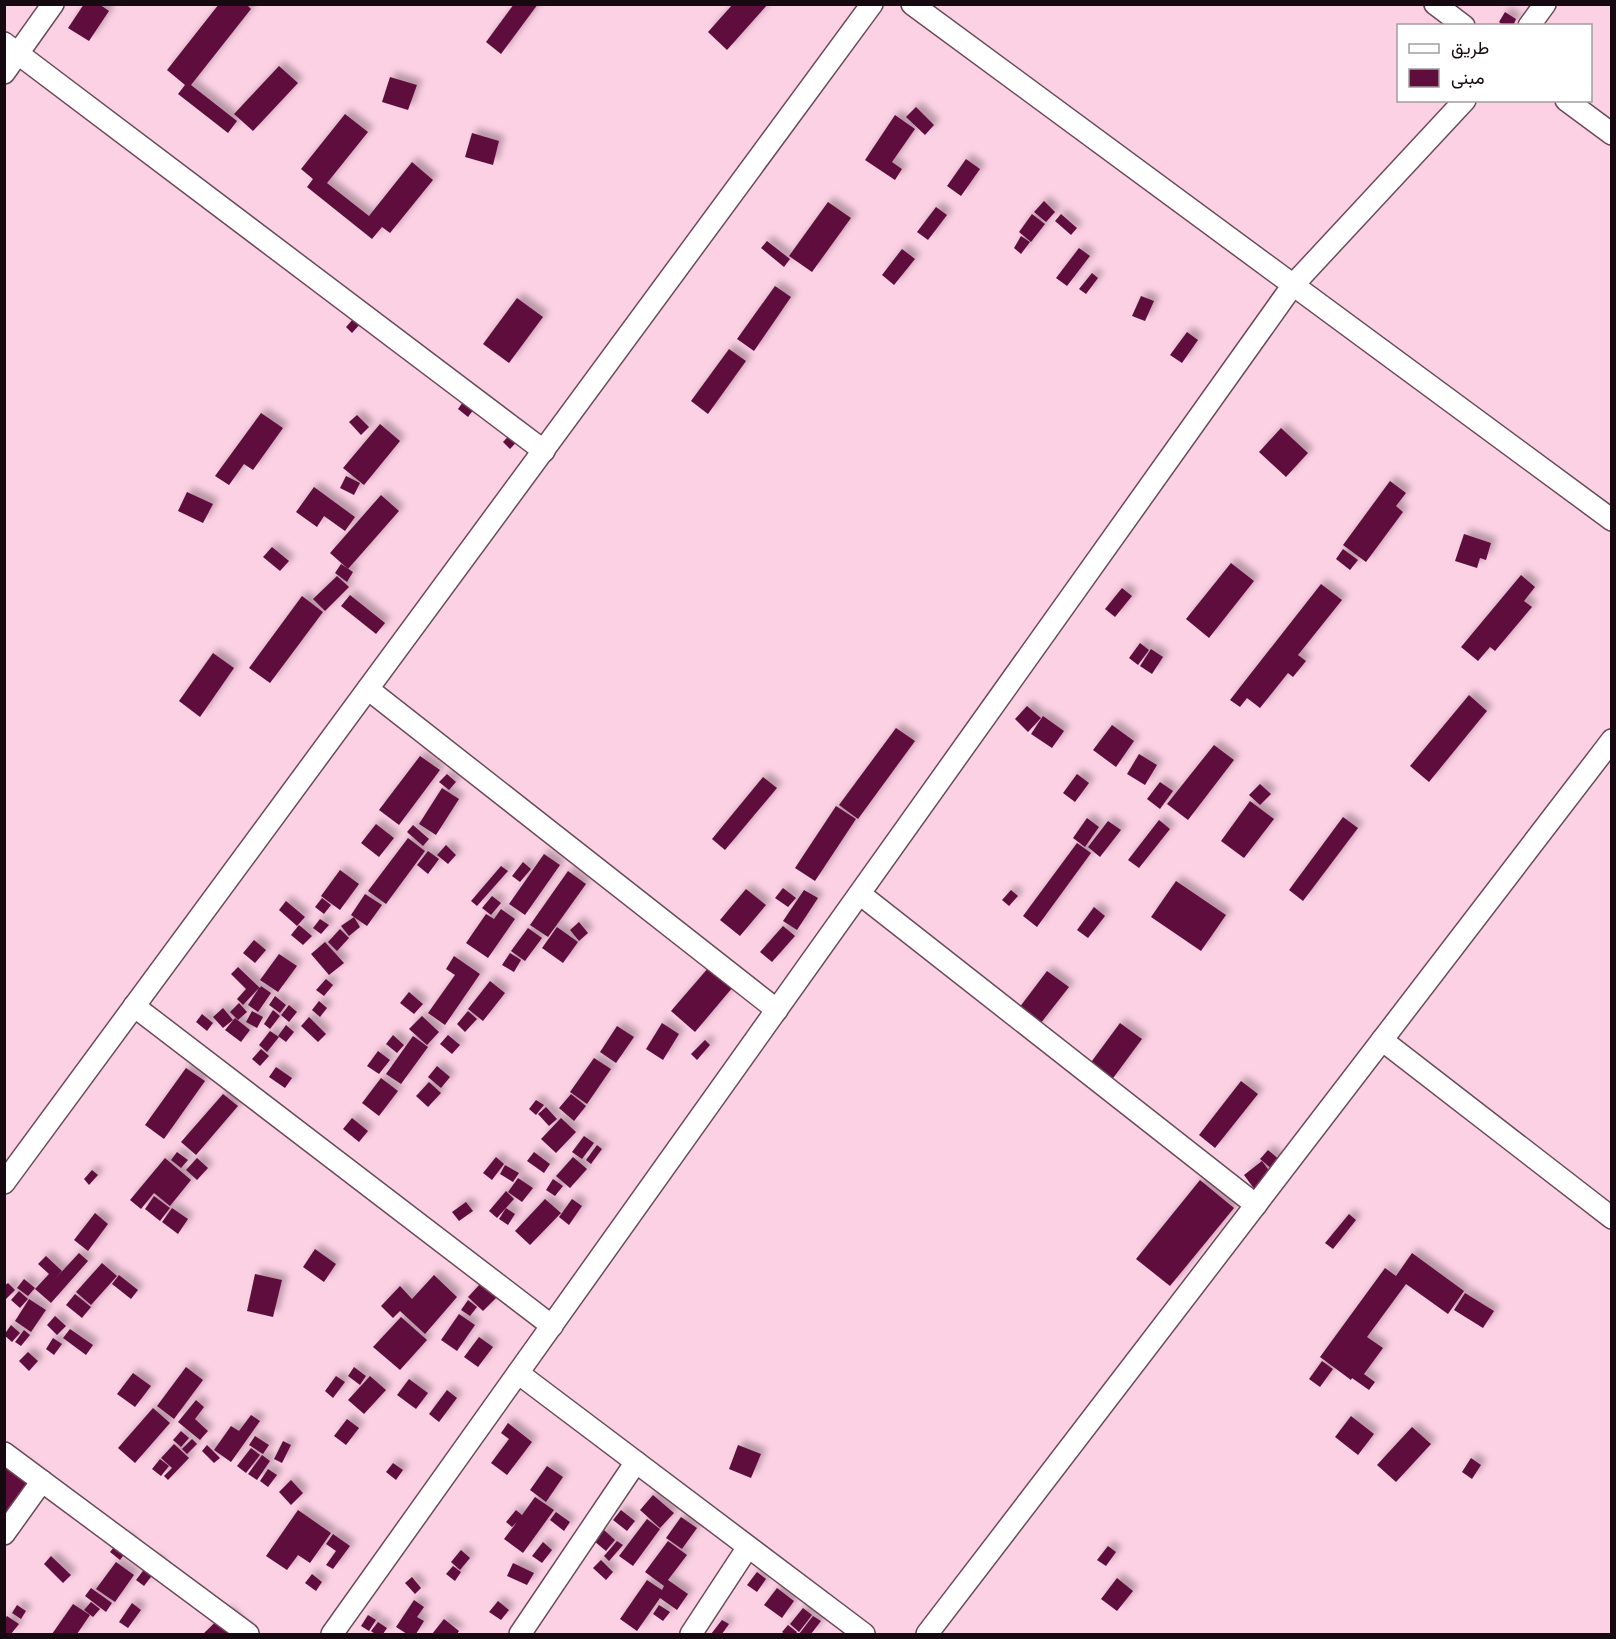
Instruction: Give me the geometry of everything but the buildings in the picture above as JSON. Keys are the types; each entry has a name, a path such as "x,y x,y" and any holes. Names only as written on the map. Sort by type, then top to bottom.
{"street":[{"path":"4,73 12,48 53,4"},
{"path":"4,1183 872,4"},
{"path":"912,4 1611,520"},
{"path":"1435,4 1461,24"},
{"path":"1530,24 1545,4"},
{"path":"12,48 544,451"},
{"path":"332,1635 1293,285 1464,102"},
{"path":"1569,102 1611,134"},
{"path":"368,689 777,1010"},
{"path":"927,1635 1611,740"},
{"path":"860,894 1256,1205"},
{"path":"134,1006 552,1326"},
{"path":"1382,1040 1611,1218"},
{"path":"518,1373 864,1635"},
{"path":"4,1453 248,1635"},
{"path":"520,1635 636,1462"},
{"path":"4,1534 42,1481"},
{"path":"691,1635 748,1547"}]}
